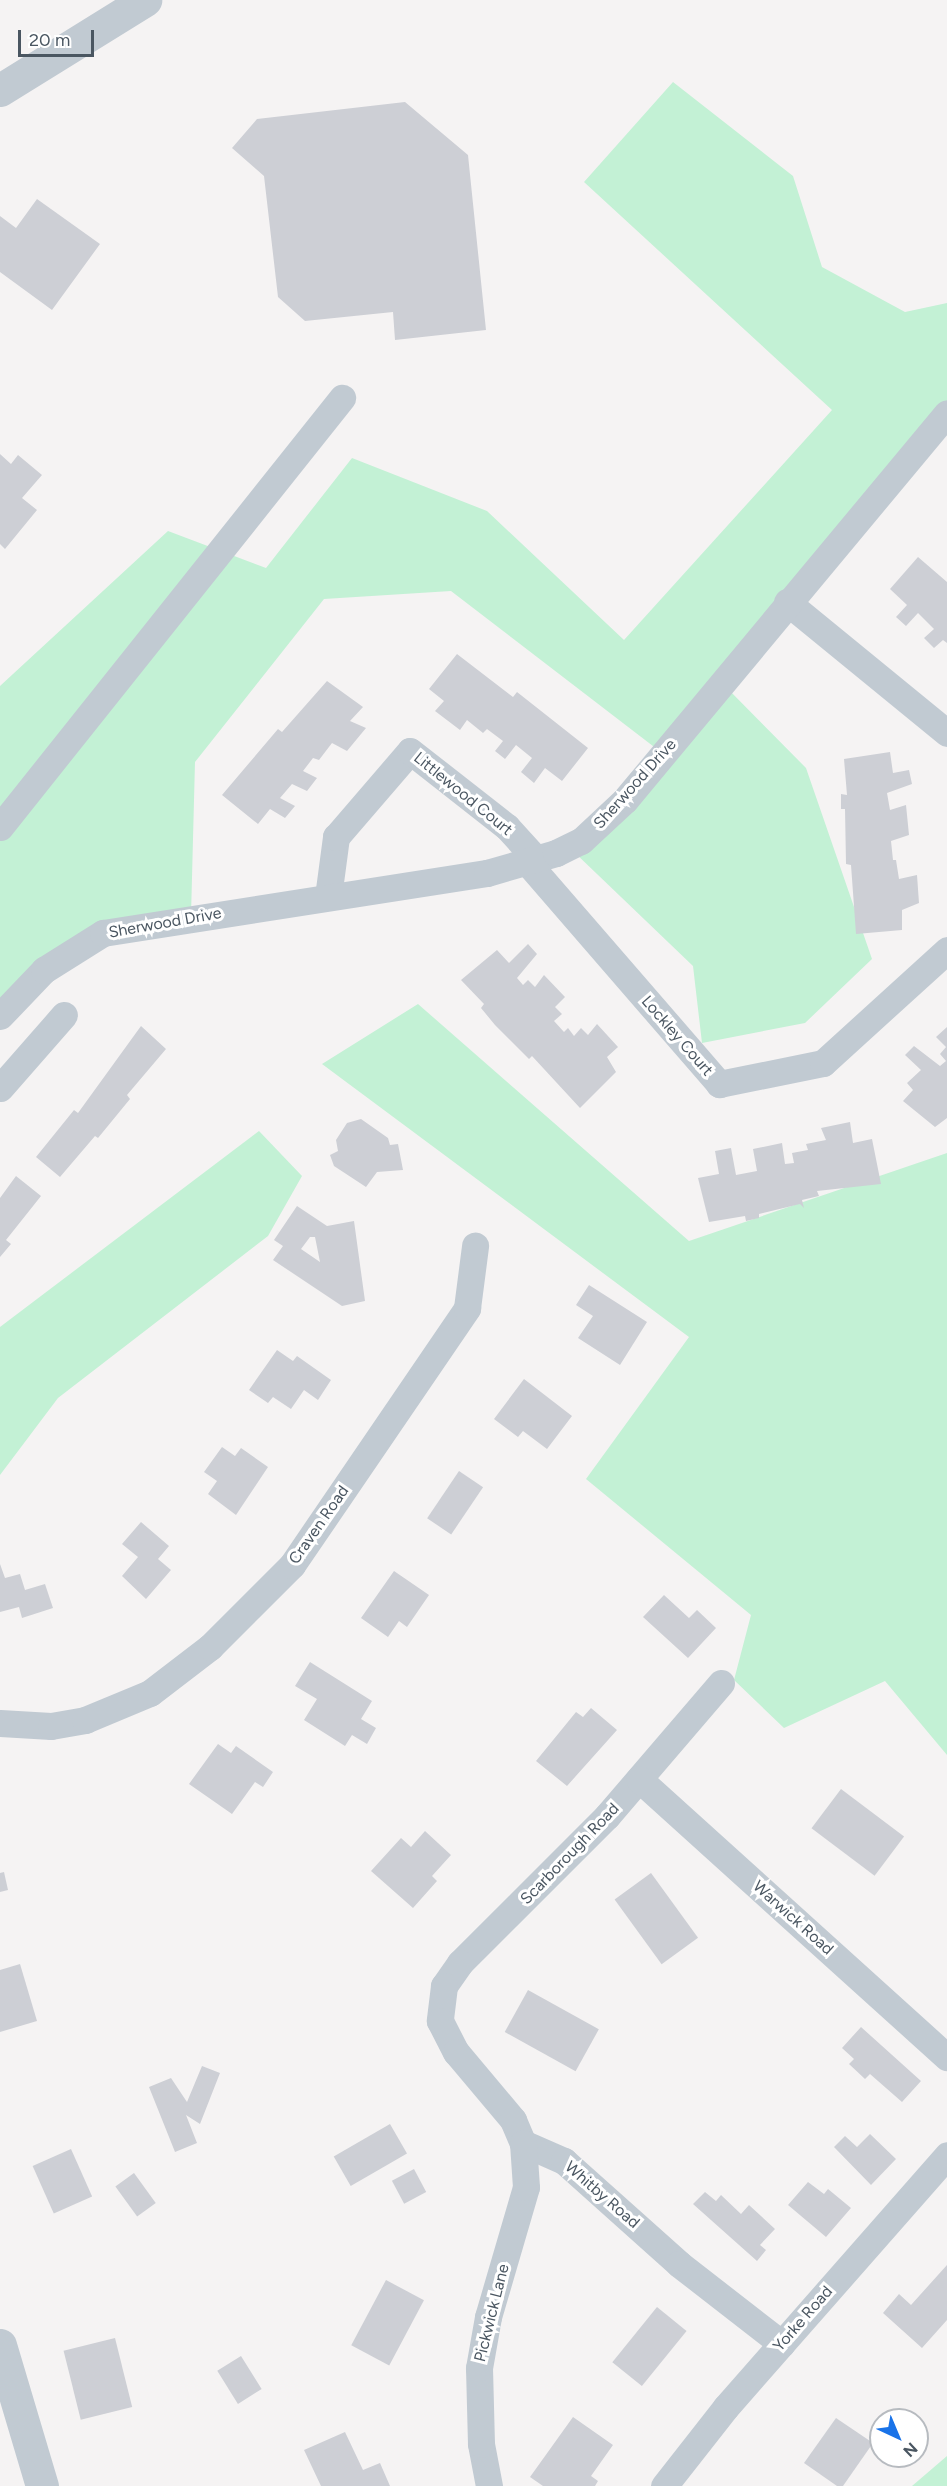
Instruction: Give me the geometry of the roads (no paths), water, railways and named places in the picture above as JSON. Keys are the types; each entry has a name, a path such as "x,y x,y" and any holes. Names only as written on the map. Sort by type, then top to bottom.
{"street":[{"path":"0,90 145,0"},
{"path":"0,826 342,398"},
{"name":"Sherwood Drive","path":"0,1016 44,970 103,933 487,873 532,860 581,841 601,825 947,413"},
{"path":"787,602 947,733"},
{"name":"Littlewood Court","path":"328,897 336,837 410,751 507,827 532,860"},
{"name":"Lockley Court","path":"532,860 719,1084 823,1063 947,950"},
{"path":"3,1080 64,1015"},
{"name":"Craven Road","path":"0,1723 51,1726 85,1720 150,1693 210,1647 292,1565 467,1308 475,1246"},
{"name":"Scarborough Road","path":"523,2143 513,2120 456,2052 444,2031 440,2003 444,1986 460,1963 555,1872 721,1683"},
{"name":"Warwick Road","path":"639,1779 947,2057"},
{"name":"Whitby Road","path":"523,2143 564,2161 680,2264 782,2344"},
{"name":"Pickwick Lane","path":"489,2486 481,2444 479,2368 488,2317 526,2187 523,2143"},
{"name":"Yorke Road","path":"663,2486 782,2344 947,2155"},
{"path":"0,2345 42,2486"}]}
